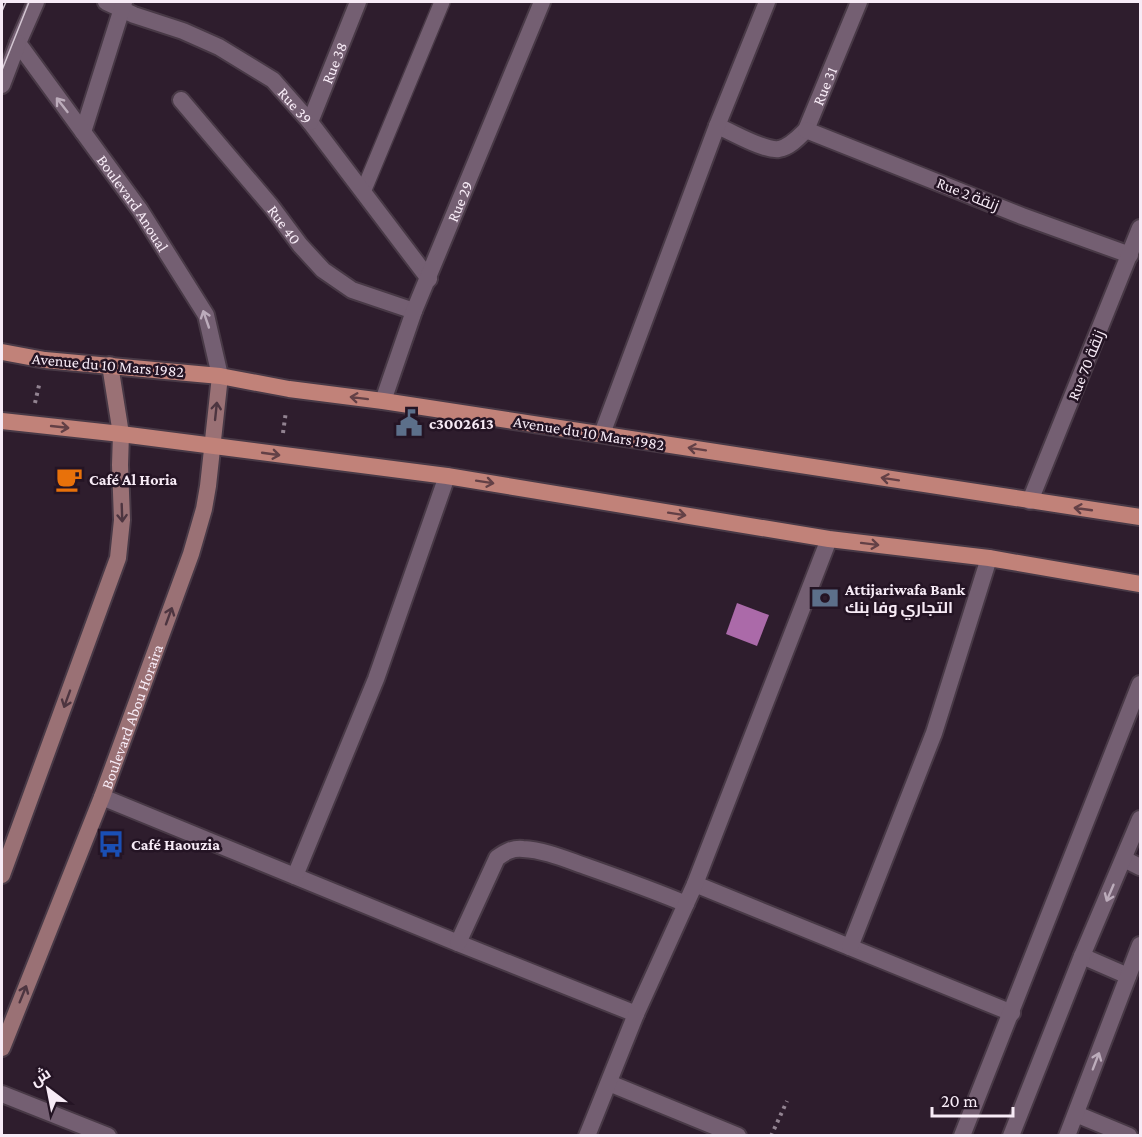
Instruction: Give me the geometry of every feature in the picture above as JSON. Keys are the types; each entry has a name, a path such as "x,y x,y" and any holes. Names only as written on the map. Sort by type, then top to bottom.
{"main road":[{"name":"Avenue du 10 Mars 1982","path":"2,352 45,360 220,376 289,389 383,401 1140,517"},
{"path":"2,875 118,558 122,528 121,434 110,365"},
{"name":"Boulevard Abou Horaira","path":"2,1048 102,797 199,529 207,494 220,376"},
{"path":"2,421 447,476 829,539 989,558 1140,584"}],"street":[{"path":"2,85 36,2"},
{"name":"Rue 39","path":"106,2 123,5 219,47 273,80 310,122 429,279"},
{"name":"Rue 38","path":"310,122 358,2"},
{"name":"Rue 29","path":"383,401 414,311 542,2"},
{"path":"602,434 717,126 767,2"},
{"name":"Rue 31","path":"806,130 854,3"},
{"path":"83,132 123,5"},
{"name":"Boulevard Anoual","path":"18,44 140,210 206,315 220,376"},
{"name":"Rue 40","path":"181,100 323,270 338,283 352,290 414,311"},
{"path":"717,126 769,149 781,148 798,138 806,130"},
{"name":"Rue 2 زنقة","path":"806,130 1022,216 1130,255"},
{"name":"Rue 70 زنقة","path":"1030,501 1140,228"},
{"path":"295,876 376,679 447,476"},
{"path":"587,1136 636,1014 695,884 829,539"},
{"path":"850,947 934,733 989,558"},
{"path":"962,1136 1140,684"},
{"path":"102,797 636,1014"},
{"path":"1011,1136 1082,956 1140,819"},
{"path":"458,943 497,858 512,850 522,849 546,853 642,886 686,904"},
{"path":"1124,859 1140,867"},
{"path":"695,884 1012,1013"},
{"path":"1067,1136 1140,945"},
{"path":"1082,956 1128,976"},
{"path":"609,1083 738,1136"},
{"path":"2,1094 108,1136"},
{"path":"1076,1114 1129,1136"}],"lane":[{"path":"363,192 442,2"}],"path":[{"path":"30,424 45,360"},
{"path":"281,456 289,389"},
{"path":"771,1136 787,1101"}],"building":[{"path":"737,603 769,615 757,646 726,634"}],"tram line":[{"path":"2,11 6,2"},
{"path":"2,70 29,2"}],"place":[{"name":"c3002613","path":"409,423"},
{"name":"Café Al Horia","path":"69,479"},
{"name":"Attijariwafa Bank التجاري وفا بنك","path":"825,598"},
{"name":"Café Haouzia","path":"111,844"}]}
